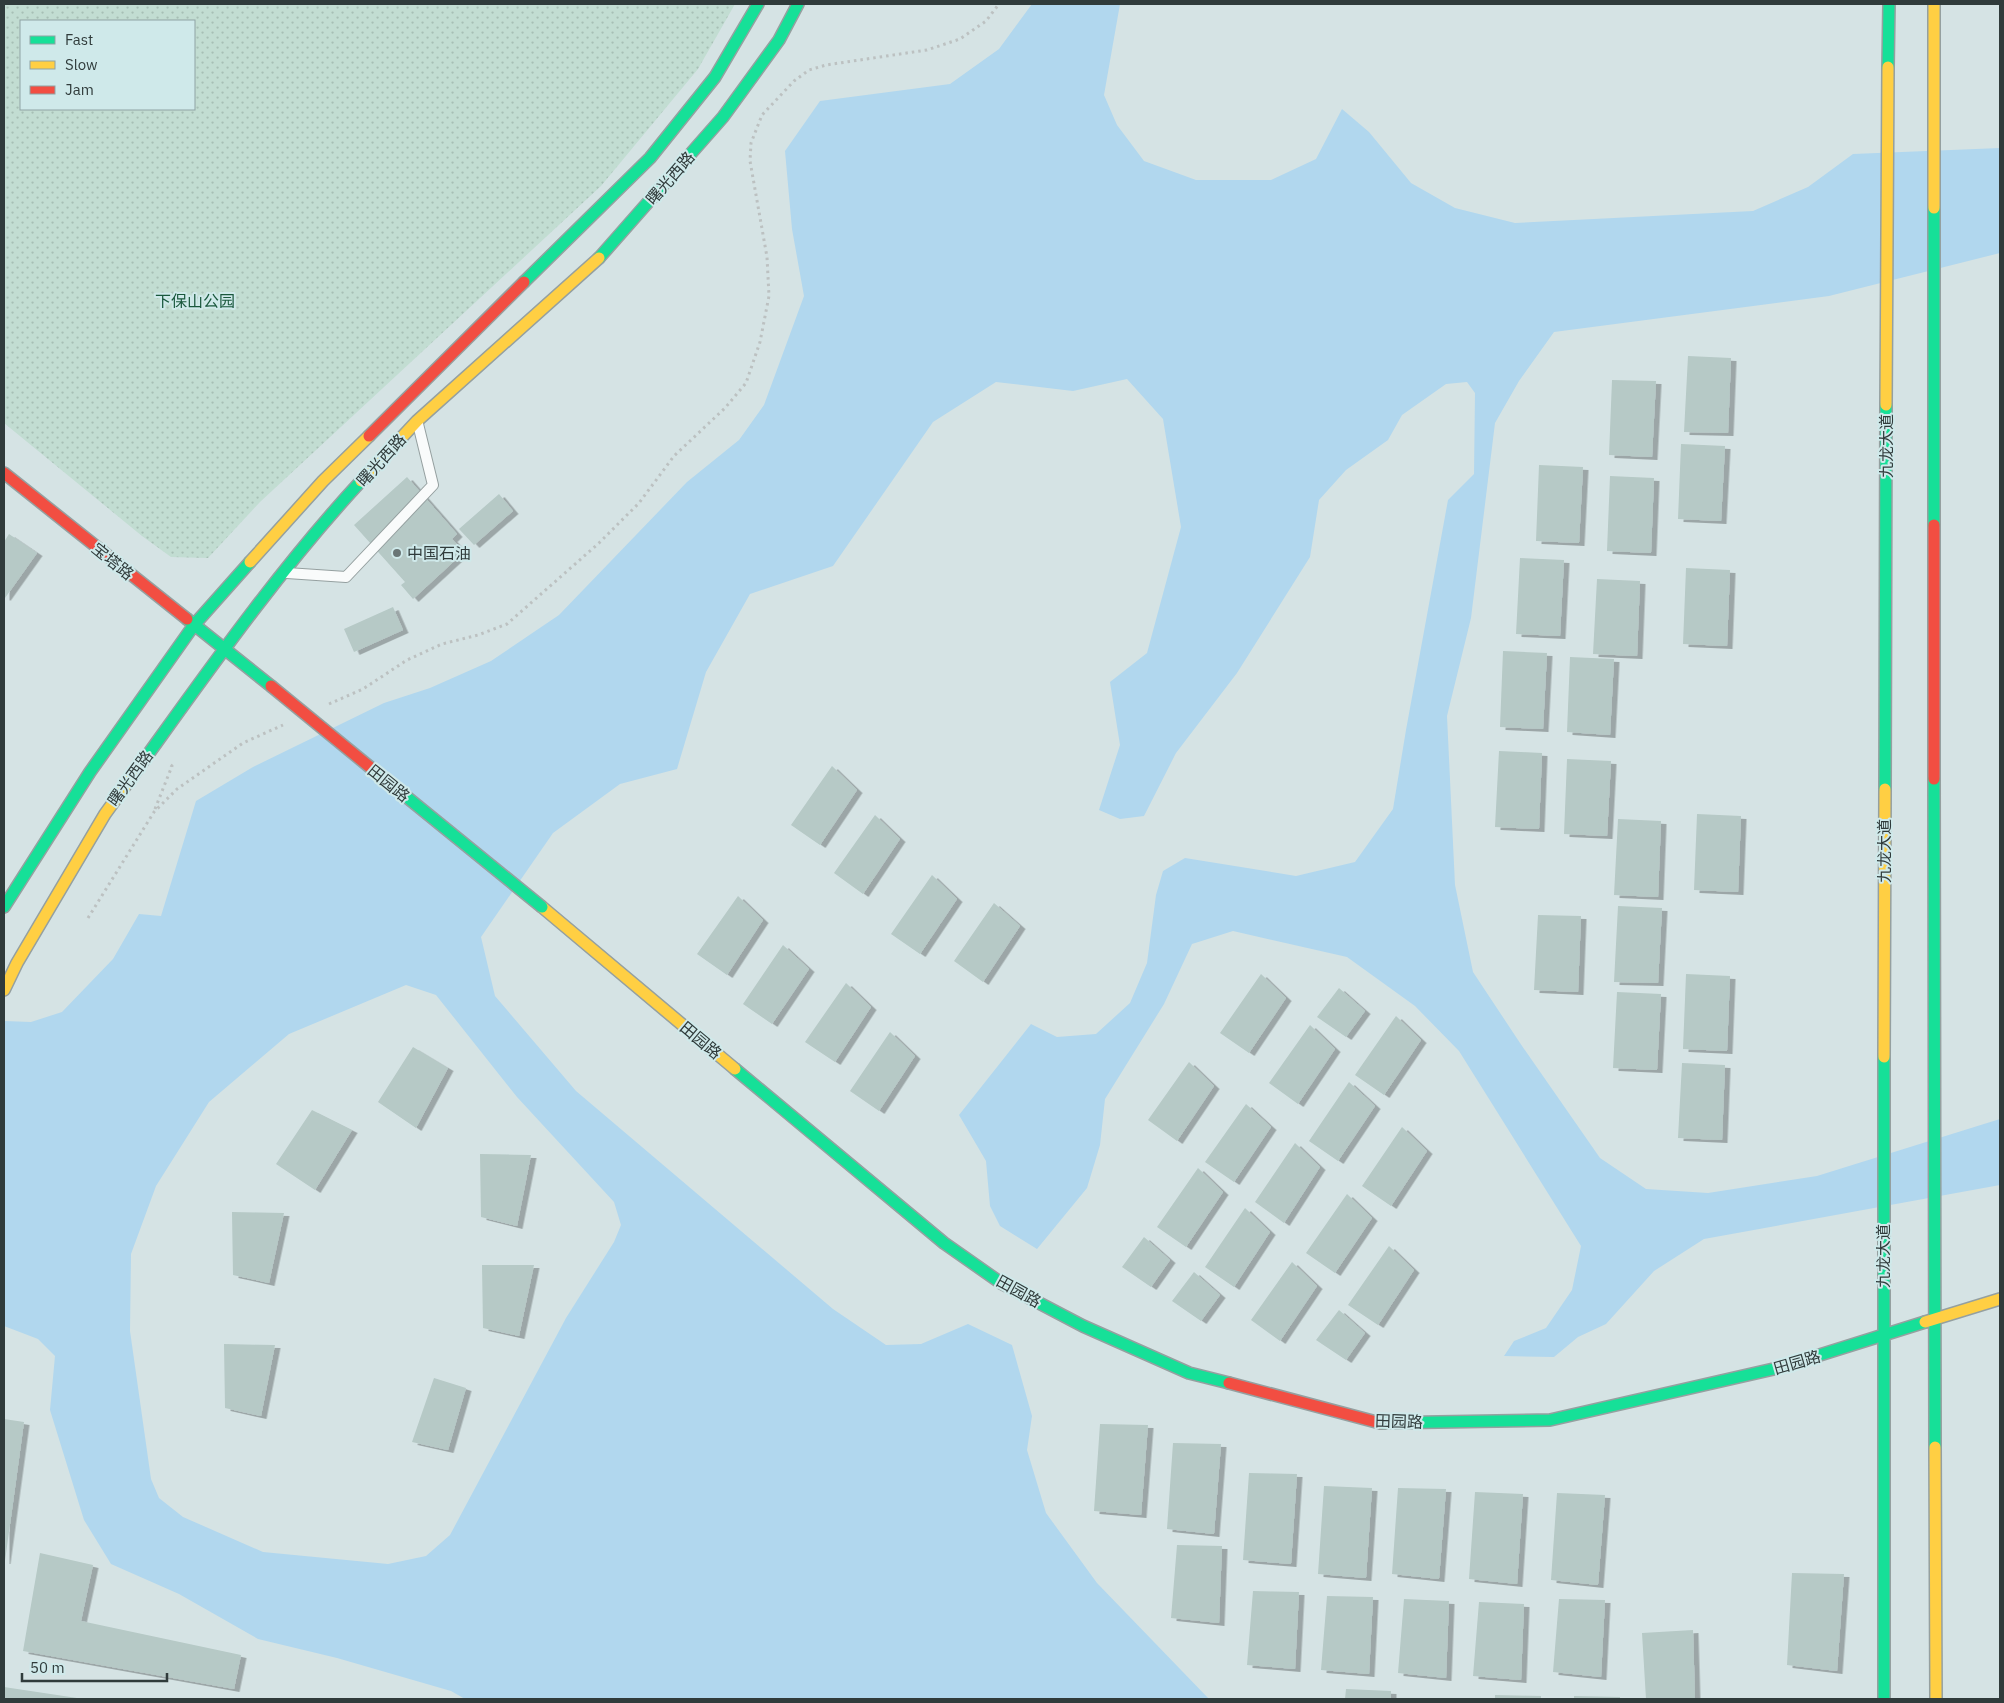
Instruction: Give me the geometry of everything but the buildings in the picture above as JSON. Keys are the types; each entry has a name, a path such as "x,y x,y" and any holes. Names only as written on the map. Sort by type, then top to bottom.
{"main road":[{"name":"曙光西路","path":"4,908 90,772 194,625 323,481 650,158 715,77 758,4"},
{"name":"曙光西路","path":"4,990 17,963 105,814 224,648 331,514 417,421 608,250 723,117 778,40 798,4"},
{"name":"九龙大道","path":"1884,1699 1886,147 1889,4"},
{"path":"1934,4 1934,1320 1936,1699"},
{"name":"宝塔路","path":"4,473 224,648"},
{"name":"田园路","path":"224,648 542,907 944,1243 1001,1283 1075,1322 1189,1373 1380,1423 1550,1420 1778,1368 2000,1298"}],"lane":[{"path":"284,573 346,577 433,485 417,421"}],"path":[{"path":"320,708 363,689 408,660 442,644 478,635 507,624 599,543 639,502 674,456 725,408 746,383 760,342 769,296 767,257 750,161 751,143 762,115 794,81 809,70 826,65 927,50 960,40 986,21 999,4"},
{"path":"154,812 177,789 243,743 286,724"},
{"path":"88,918 154,812 172,766 150,751"}],"green space":[{"name":"下保山公园","path":"4,4 735,4 698,69 601,186 260,502 208,558 171,557 142,536 4,423"}],"water":[{"path":"1032,4 1120,4 1104,95 1117,125 1144,161 1196,180 1271,180 1316,159 1342,109 1369,132 1411,183 1455,208 1515,223 1753,211 1808,187 1853,154 2000,148 2000,253 1829,296 1554,332 1519,381 1495,423 1471,618 1447,716 1455,885 1473,972 1600,1158 1646,1189 1708,1193 1817,1176 2000,1119 2000,1185 1704,1239 1654,1271 1606,1324 1578,1337 1554,1357 1504,1356 1514,1341 1546,1328 1572,1290 1581,1246 1459,1051 1415,1006 1347,957 1233,931 1192,944 1164,1004 1105,1099 1100,1145 1087,1188 1037,1249 1000,1226 990,1206 986,1161 959,1115 1031,1024 1057,1037 1096,1034 1130,1003 1147,963 1156,895 1163,871 1185,858 1296,876 1355,862 1393,809 1448,500 1474,474 1475,393 1467,382 1446,384 1402,415 1388,440 1346,470 1319,500 1310,557 1237,673 1176,753 1144,816 1120,819 1099,810 1120,745 1110,682 1147,653 1181,527 1163,419 1127,379 1073,391 996,382 933,422 833,566 750,594 706,672 677,769 620,784 553,833 481,937 495,996 576,1091 833,1309 886,1345 921,1344 968,1324 1012,1345 1032,1416 1027,1450 1046,1513 1097,1583 1209,1699 465,1699 451,1691 337,1658 258,1639 179,1594 111,1564 84,1520 50,1410 55,1356 38,1339 4,1326 4,1021 31,1022 62,1012 113,959 139,914 161,916 196,801 253,767 384,703 430,688 491,661 559,615 687,482 739,440 764,405 804,296 792,229 785,151 820,101 950,84 999,49","holes":["406,985 436,995 517,1097 614,1202 621,1225 614,1242 566,1318 450,1535 426,1556 388,1564 263,1552 183,1517 159,1498 151,1479 130,1331 131,1254 156,1186 209,1102 289,1034"]}],"traffic: fast":[{"path":"524,282 650,158 715,77 758,4"},
{"path":"599,258 723,117 779,40 798,4"},
{"path":"1888,67 1889,4"},
{"path":"1934,208 1934,525"},
{"path":"1885,789 1886,405"},
{"path":"134,774 271,587 361,481"},
{"path":"4,907 90,772 194,625 250,562"},
{"path":"187,619 271,686"},
{"path":"371,768 542,907"},
{"path":"1934,779 1935,1447"},
{"path":"1884,1057 1884,1699"},
{"path":"735,1069 944,1243 1001,1283 1083,1326 1189,1373 1229,1383"},
{"path":"1380,1423 1550,1420 1778,1368 1925,1322"}],"traffic: slow":[{"path":"1934,4 1934,208"},
{"path":"1886,405 1888,67"},
{"path":"361,481 417,421 599,258"},
{"path":"250,562 323,481 369,436"},
{"path":"4,990 17,963 105,814 134,774"},
{"path":"1884,1057 1885,789"},
{"path":"542,907 735,1069"},
{"path":"1925,1322 2000,1299"},
{"path":"1935,1447 1936,1699"}],"traffic: jam":[{"path":"369,436 524,282"},
{"path":"4,473 187,619"},
{"path":"1934,525 1934,779"},
{"path":"271,686 371,768"},
{"path":"1229,1383 1380,1423"}],"place":[{"name":"中国石油","path":"397,553"}]}
